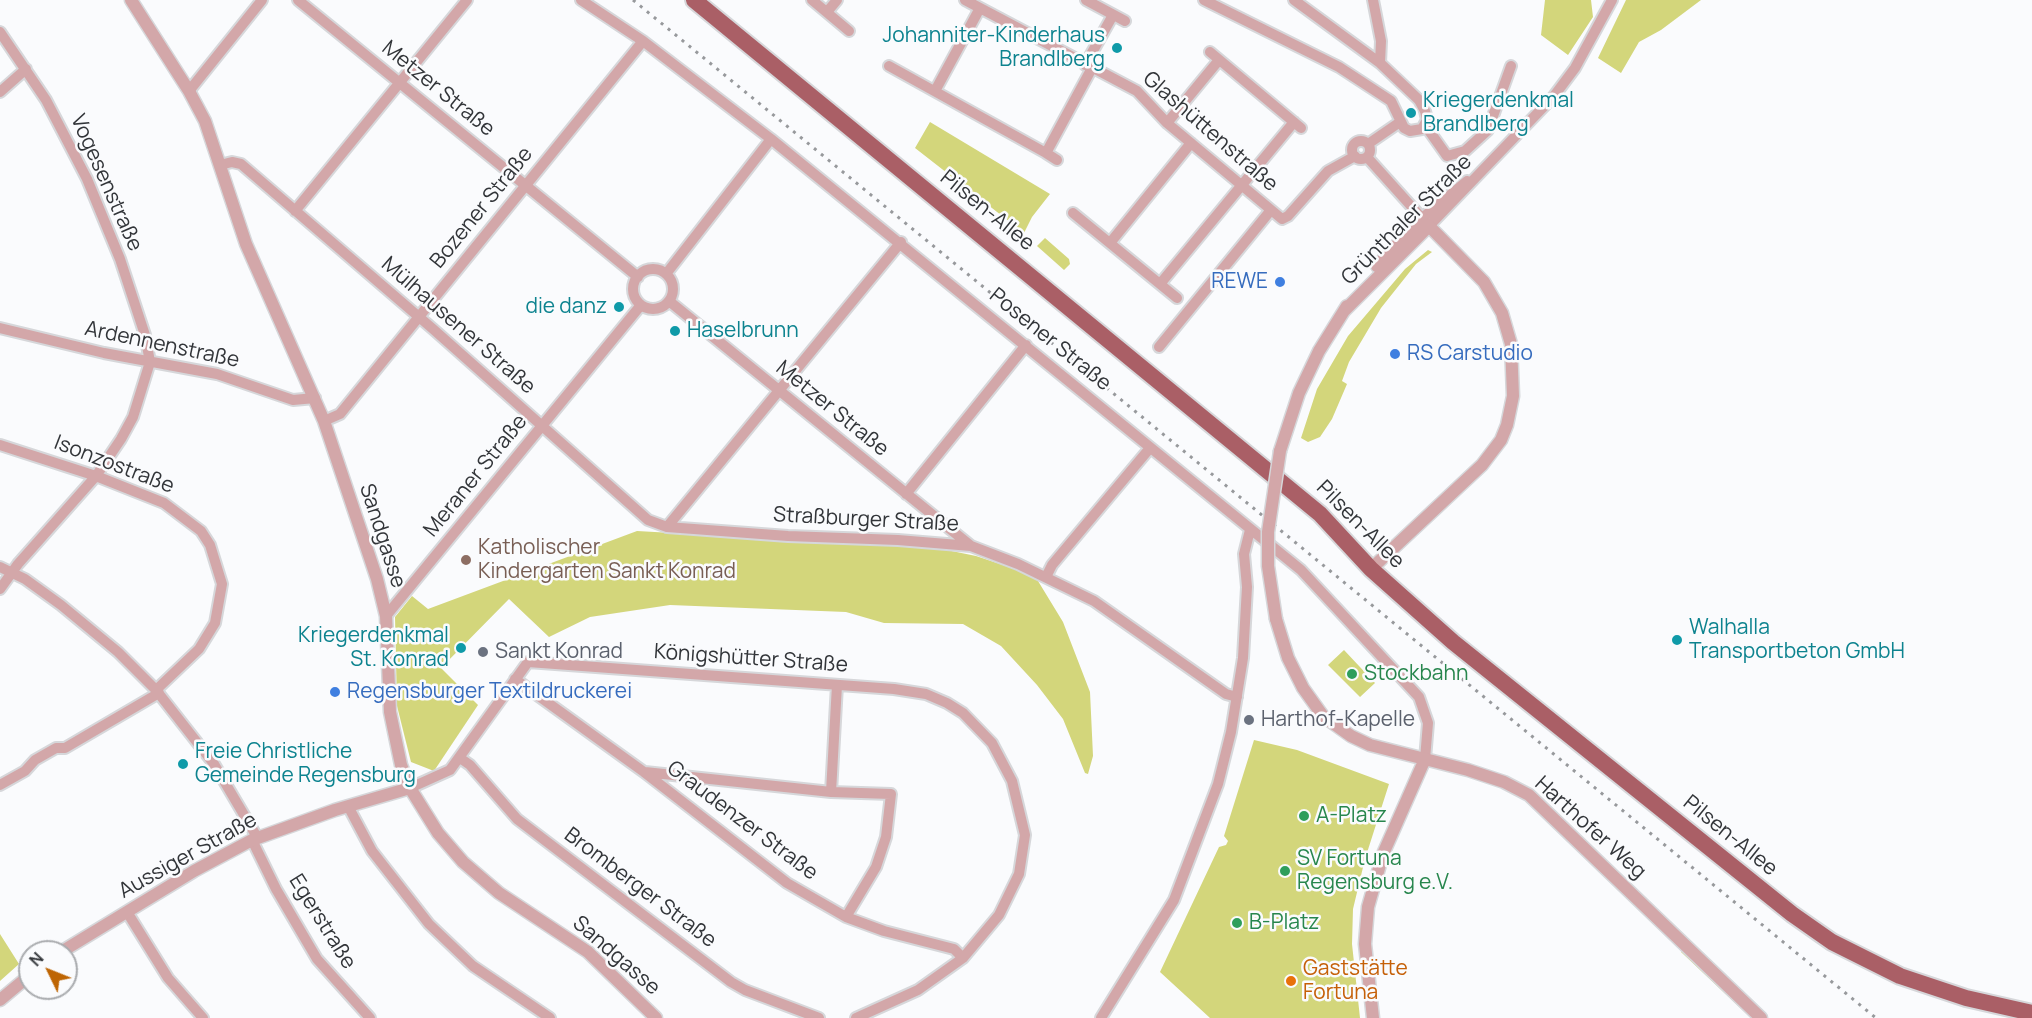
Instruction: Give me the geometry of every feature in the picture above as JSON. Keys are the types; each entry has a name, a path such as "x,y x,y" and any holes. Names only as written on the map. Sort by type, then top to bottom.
{"main road":[{"name":"Pilsen-Allee","path":"694,0 1312,507 1371,569 1453,642 1810,928 1861,958 1925,986 2032,1013"}],"street":[{"name":"Sandgasse","path":"131,0 189,92 205,122 246,244 324,421 377,579 386,616 390,712 401,765 410,788 438,832 470,868 499,893 588,952 656,1018"},
{"path":"189,92 262,0"},
{"name":"Metzer Straße","path":"298,0 638,276"},
{"path":"295,211 467,0"},
{"name":"Posener Straße","path":"581,0 643,41 901,242 1317,585 1410,685 1424,707 1428,723 1425,759"},
{"path":"812,0 849,31"},
{"path":"827,12 837,0"},
{"name":"Glashüttenstraße","path":"965,0 1137,91 1167,123 1282,219 1288,216 1328,171 1355,156"},
{"path":"1086,0 1125,21"},
{"path":"1204,0 1320,57 1371,86 1392,101 1400,122 1410,131 1422,129 1425,125"},
{"path":"1293,0 1380,63 1419,100 1425,111 1425,125 1447,156 1465,151 1488,130 1511,66"},
{"path":"1373,0 1381,42 1380,63"},
{"name":"Grünthaler Straße","path":"1276,619 1268,567 1268,532 1280,451 1299,393 1319,351 1364,281 1530,124 1568,78 1612,0"},
{"path":"935,91 980,8"},
{"path":"1046,153 1113,15"},
{"name":"Vogesenstraße","path":"0,32 26,69 66,135 87,179 120,259 145,335 150,362"},
{"name":"Bozener Straße","path":"324,421 340,414 643,41"},
{"path":"1160,284 1242,185 1298,125 1210,52"},
{"path":"1167,123 1219,60"},
{"path":"889,66 1057,160"},
{"path":"0,92 26,69"},
{"path":"1368,144 1400,122"},
{"path":"666,274 771,140"},
{"path":"1367,157 1362,159 1355,156 1355,145 1363,142 1368,144"},
{"path":"1110,243 1191,143"},
{"path":"1367,157 1370,149 1368,144"},
{"path":"1367,157 1484,282 1502,313 1511,344 1511,411 1501,440 1482,465 1371,569"},
{"name":"Mülhausener Straße","path":"220,165 232,162 241,164 542,425 640,515 667,527"},
{"name":"Glashüttenstraße","path":"1159,347 1271,210"},
{"path":"1073,213 1177,298"},
{"path":"667,527 901,242"},
{"path":"655,270 666,274 673,290 669,302 652,309 641,304 634,294 638,276 655,270"},
{"name":"Metzer Straße","path":"669,302 971,546"},
{"name":"Meraner Straße","path":"386,616 641,304"},
{"name":"Ardennenstraße","path":"0,328 217,375 293,400 315,398"},
{"path":"906,494 1026,345"},
{"path":"0,590 96,476 133,417 150,362"},
{"name":"Isonzostraße","path":"0,445 96,476 177,511 201,531 219,569 221,601 212,630 199,649 158,691 65,748 56,748 35,760 25,771 0,785"},
{"path":"1046,577 1052,565 1150,448"},
{"name":"Straßburger Straße","path":"667,527 971,546 1046,577 1094,601 1226,694 1237,697"},
{"path":"1101,1018 1174,900 1218,784 1243,658 1247,587 1244,554 1250,530"},
{"name":"Egerstraße","path":"0,567 37,587 100,636 158,691 214,764 254,839 276,889 317,959 370,1018"},
{"name":"Harthofer Weg","path":"1276,619 1293,668 1303,688 1323,716 1370,745 1503,782 1529,795 1761,1018"},
{"name":"Königshütter Straße","path":"515,679 528,662 899,689 926,694 963,713 992,744 1012,781 1025,835 1019,874 999,915 963,958 918,990 856,1018"},
{"path":"410,788 443,776 460,758 515,679"},
{"name":"Graudenzer Straße","path":"515,679 644,772 787,883 846,916 885,931 954,949 963,958"},
{"path":"831,792 837,685"},
{"name":"Bromberger Straße","path":"460,758 470,765 517,819 731,982 745,990 819,1018"},
{"path":"1374,1018 1365,944 1368,907 1383,854 1425,759"},
{"path":"644,772 831,792 891,794 886,837 876,867 846,916"},
{"name":"Aussiger Straße","path":"78,942 254,839 348,806 410,788"},
{"path":"348,806 372,851 406,898 429,924 473,966 550,1018"},
{"path":"127,912 168,978 200,1017"},
{"path":"0,1000 18,985"}],"green space":[{"path":"1545,0 1591,0 1593,17 1568,55 1541,35"},
{"path":"1626,0 1701,0 1661,30 1639,42 1621,73 1598,58"},
{"path":"930,122 1050,194 1032,217 1024,233 915,148"},
{"path":"1045,238 1069,259 1070,264 1064,270 1037,246"},
{"path":"1428,250 1432,252 1416,264 1381,308 1349,362 1342,381 1347,384 1332,419 1320,437 1308,442 1301,438 1317,389 1348,336 1405,269"},
{"path":"637,531 937,548 976,556 1027,573 1038,581 1063,622 1090,692 1093,756 1088,774 1085,773 1063,719 1037,685 1001,646 963,624 884,623 846,612 670,605 590,617 549,637 509,599 441,668 478,705 434,771 411,762 397,706 395,617 412,596 428,609"},
{"name":"Stockbahn","path":"1344,650 1375,683 1360,697 1328,665"},
{"name":"SV Fortuna Regensburg e.V.","path":"1254,740 1297,750 1389,784 1365,859 1353,909 1352,944 1360,1018 1210,1018 1160,972 1219,847 1226,845 1228,841 1224,836"},
{"path":"0,934 18,965 0,981"},
{"path":"1682,951 1751,1018 1681,952"}],"railway":[{"path":"633,0 1876,1018"}],"place":[{"name":"Johanniter-Kinderhaus Brandlberg","path":"1117,48"},
{"name":"Kriegerdenkmal Brandlberg","path":"1411,113"},
{"name":"REWE","path":"1280,282"},
{"name":"die danz","path":"619,307"},
{"name":"Haselbrunn","path":"675,331"},
{"name":"RS Carstudio","path":"1395,354"},
{"name":"Katholischer Kindergarten Sankt Konrad","path":"466,560"},
{"name":"Walhalla Transportbeton GmbH","path":"1677,640"},
{"name":"Kriegerdenkmal St. Konrad","path":"461,648"},
{"name":"Sankt Konrad","path":"483,652"},
{"name":"Stockbahn","path":"1352,674"},
{"name":"Regensburger Textildruckerei","path":"335,692"},
{"name":"Harthof-Kapelle","path":"1249,720"},
{"name":"Freie Christliche Gemeinde Regensburg","path":"183,764"},
{"name":"A-Platz","path":"1304,816"},
{"name":"SV Fortuna Regensburg e.V.","path":"1285,871"},
{"name":"B-Platz","path":"1237,923"},
{"name":"Gaststätte Fortuna","path":"1291,981"}]}
